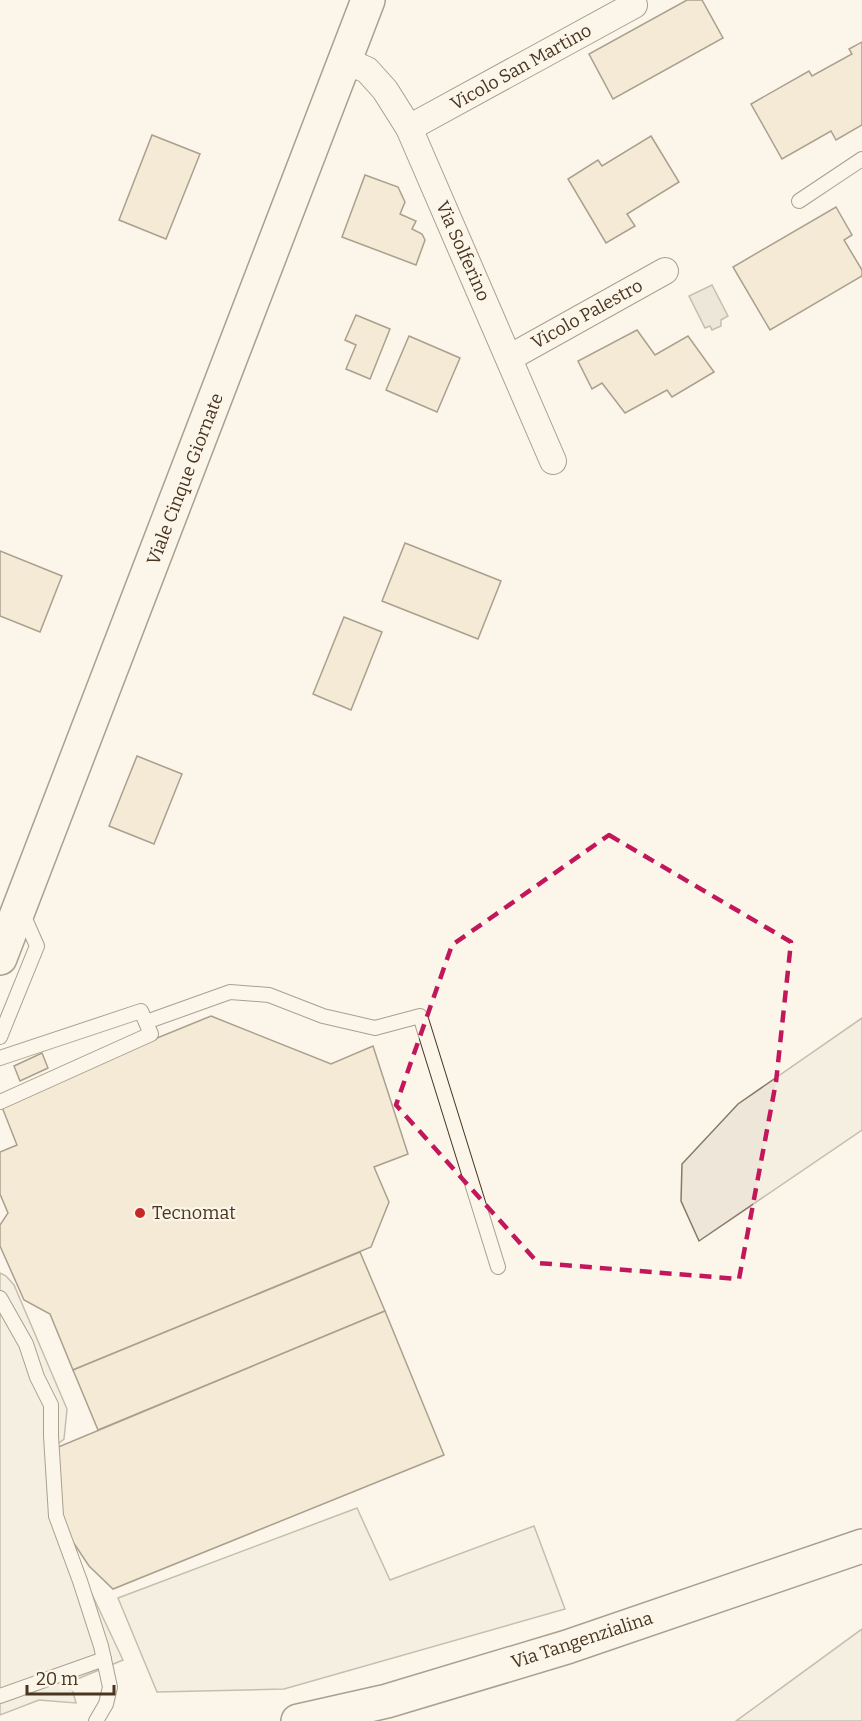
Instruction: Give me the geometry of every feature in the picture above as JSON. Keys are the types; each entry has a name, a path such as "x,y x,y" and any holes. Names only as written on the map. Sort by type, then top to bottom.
{"main road":[{"name":"Viale Cinque Giornate","path":"0,958 368,0"},
{"name":"Via Tangenzialina","path":"298,1721 387,1701 567,1647 862,1546"}],"street":[{"name":"Vicolo San Martino","path":"409,128 634,5"},
{"name":"Via Solferino","path":"346,61 367,70 385,90 409,128 553,461"},
{"name":"Vicolo Palestro","path":"509,358 664,271"}],"lane":[{"path":"799,201 862,159"},
{"path":"0,1037 38,946 20,906"},
{"path":"146,1022 230,992 269,995 323,1016 375,1028 420,1016 498,1267"},
{"path":"0,1058 141,1011 151,1034 0,1102"},
{"path":"0,1298 26,1344 37,1377 51,1405 56,1516 80,1581 104,1659 110,1687 106,1704 96,1721"},
{"path":"0,1696 104,1659"}],"highlighted area":[{"path":"609,835 791,942 776,1082 739,1279 538,1263 396,1105 452,945"}],"shaded area":[{"path":"712,285 728,316 721,320 721,326 712,330 710,326 705,328 689,296"},
{"path":"862,1018 862,1130 699,1241 681,1201 682,1164 738,1104"},
{"path":"0,1273 14,1285 67,1409 64,1439 51,1449 55,1516 123,1660 70,1682 76,1703 39,1700 0,1715"},
{"path":"357,1508 390,1580 534,1526 565,1609 284,1689 157,1692 118,1598"},
{"path":"862,1629 862,1721 736,1721"}],"building":[{"path":"687,0 702,0 723,38 613,99 589,54"},
{"path":"862,42 862,125 836,140 831,131 782,159 751,104 809,71 812,76 852,54 849,49"},
{"path":"152,135 200,154 166,239 119,220"},
{"path":"651,136 679,182 627,214 635,226 606,243 568,179 598,160 602,166"},
{"path":"365,175 398,187 405,202 400,214 416,221 412,229 422,234 425,240 416,265 342,237"},
{"path":"836,207 852,235 844,240 862,270 862,276 770,330 733,267"},
{"path":"356,315 390,329 370,379 346,369 356,345 345,340"},
{"path":"637,330 655,355 688,336 714,372 672,397 667,390 625,413 602,383 592,389 578,361"},
{"path":"409,336 460,358 437,412 386,390"},
{"path":"405,543 501,581 478,639 382,601"},
{"path":"0,551 62,576 40,632 0,616"},
{"path":"344,617 382,632 351,710 313,694"},
{"path":"137,756 182,774 154,844 109,826"},
{"path":"211,1016 331,1064 373,1046 408,1154 374,1167 389,1202 371,1247 73,1370 50,1314 24,1300 0,1246 0,1225 8,1213 0,1194 0,1152 17,1145 0,1102"},
{"path":"42,1053 48,1068 20,1081 14,1066"},
{"path":"360,1252 385,1311 98,1430 73,1370"},
{"path":"385,1311 444,1455 113,1589 89,1566 71,1539 59,1509 56,1448"}],"place":[{"name":"Tecnomat","path":"140,1213"}]}
